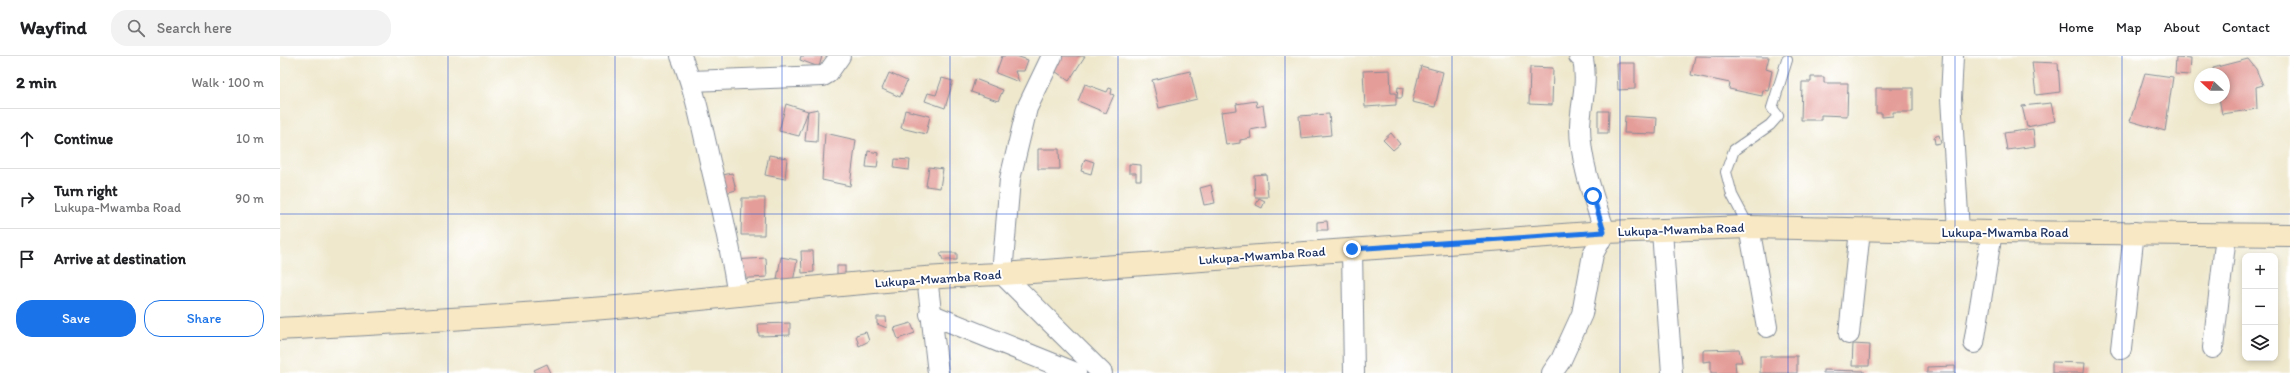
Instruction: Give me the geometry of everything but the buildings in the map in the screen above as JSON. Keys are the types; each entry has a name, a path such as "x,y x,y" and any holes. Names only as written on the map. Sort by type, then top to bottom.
{"street":[{"path":"681,56 691,81 732,253 738,296"},
{"path":"691,81 823,76 828,74 840,56"},
{"path":"1052,56 1027,108 1010,179 1002,274 1102,373"},
{"path":"1552,373 1561,360 1582,314 1592,254 1604,232 1593,196 1583,151 1580,127 1586,78 1583,59 1579,56"},
{"path":"1953,56 1952,98 1959,231"},
{"path":"1749,227 1767,327"},
{"name":"Lukupa-Mwamba Road","path":"280,328 456,319 738,296 927,277 1002,274 1604,232 1749,227 1992,232 2134,232 2226,235 2290,235"},
{"path":"1849,334 1860,230"},
{"path":"1662,231 1672,373"},
{"path":"1974,343 1992,232"},
{"path":"2121,349 2134,232"},
{"path":"2213,348 2226,235"},
{"path":"1352,249 1354,373"},
{"path":"927,277 930,314 938,373"},
{"path":"930,314 1076,373"}],"lane":[{"path":"1749,227 1732,195 1726,172 1734,150 1770,125 1778,116 1772,108 1787,60"}],"route":[{"path":"1352,249 1604,232 1593,196"}]}
